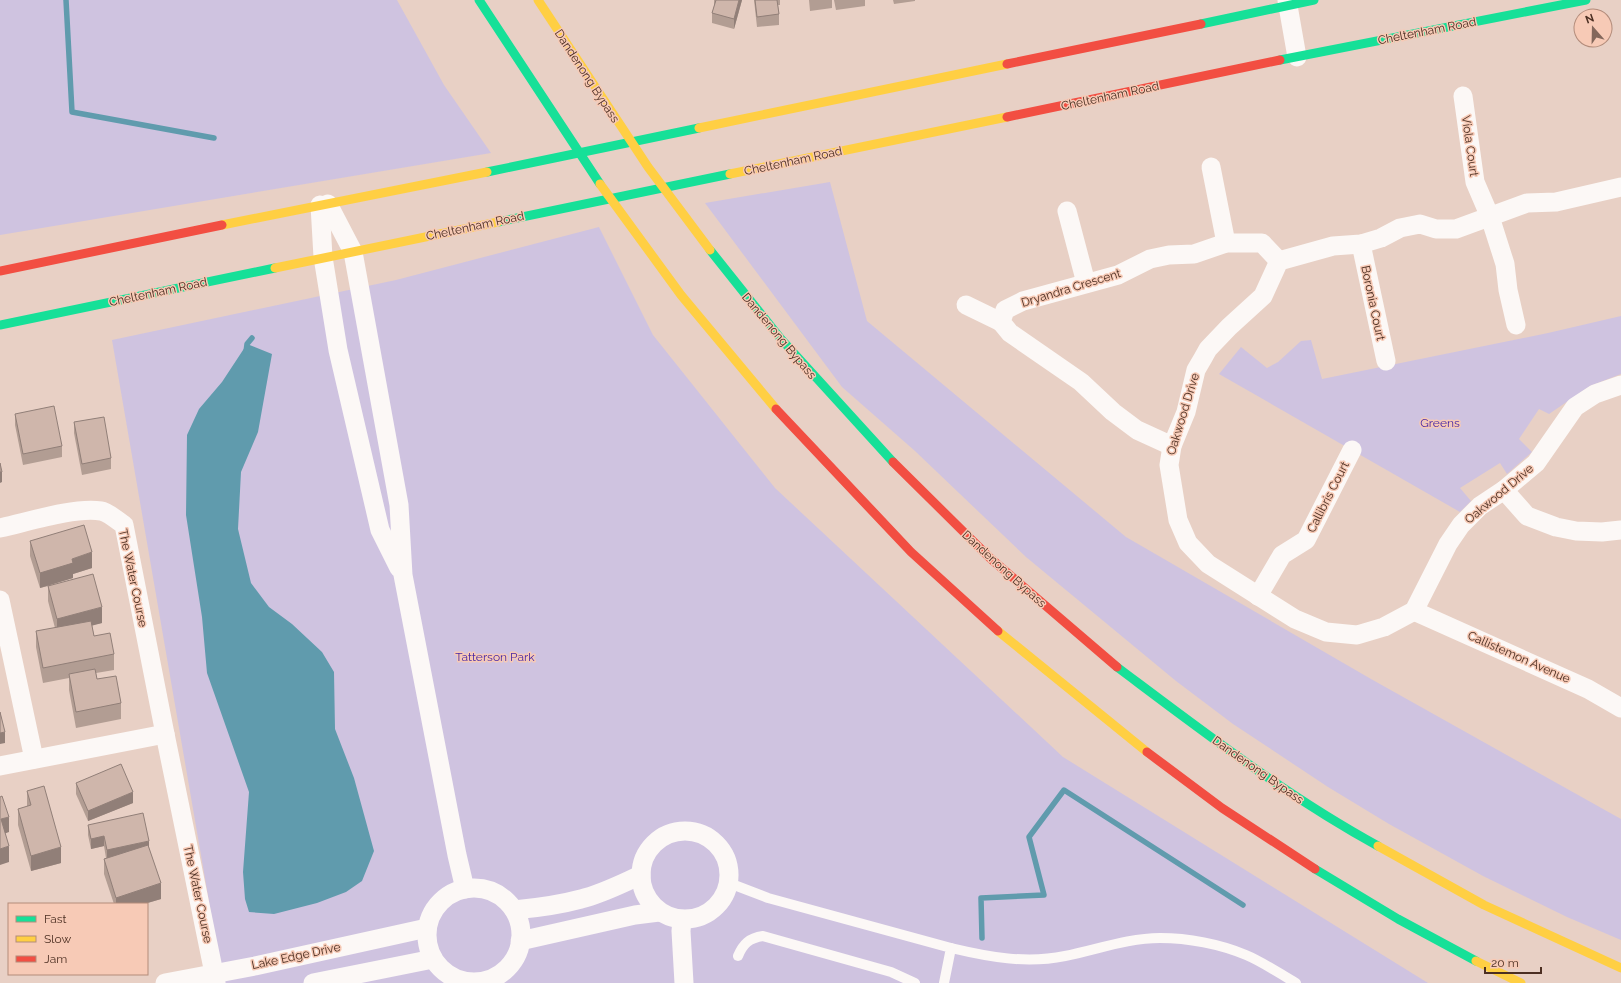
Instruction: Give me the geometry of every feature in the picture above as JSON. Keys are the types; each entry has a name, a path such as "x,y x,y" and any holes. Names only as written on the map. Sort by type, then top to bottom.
{"main road":[{"path":"479,0 552,114 634,232 689,304 773,406 874,513 938,577 1013,644 1102,717 1185,781 1255,831 1331,880 1481,964 1521,983"},
{"name":"Dandenong Bypass","path":"538,0 636,151 686,220 803,365 902,472 962,532 1021,585 1120,669 1198,728 1272,781 1355,835 1433,878 1511,918 1621,968"},
{"path":"0,271 324,204 436,183 1288,3 1314,0"},
{"name":"Cheltenham Road","path":"0,325 1297,57 1586,0"}],"street":[{"path":"1288,3 1297,57"},
{"name":"Viola Court","path":"1463,96 1475,182 1490,217 1505,264 1508,290 1516,325"},
{"path":"1211,167 1226,243"},
{"path":"1278,261 1333,246 1361,244 1381,238 1400,228 1420,224 1436,229 1456,229 1527,203 1556,202 1621,187"},
{"path":"324,204 353,252 400,505 403,575 457,855 466,889"},
{"path":"324,204 323,258 338,350 380,530 403,575"},
{"path":"1067,211 1086,283"},
{"name":"Dryandra Crescent","path":"1001,322 1005,310 1023,301 1118,275 1150,259 1169,255 1194,254 1226,243 1262,243 1278,261"},
{"name":"Boronia Court","path":"1361,244 1386,361"},
{"name":"Oakwood Drive","path":"1278,261 1263,296 1208,349 1196,370 1186,412 1172,446 1169,465 1178,520 1188,543 1208,564 1295,619 1326,632 1357,635 1384,627 1414,611 1448,544 1461,525 1480,506 1504,490 1536,463 1575,407 1595,394 1621,385"},
{"path":"966,305 1001,322 1010,333 1081,382 1113,412 1137,430 1172,446"},
{"name":"Callibris Court","path":"1258,596 1282,555 1306,540 1352,450"},
{"path":"1504,490 1527,516 1556,527 1576,531 1602,532 1621,530"},
{"name":"The Water Course","path":"0,528 75,511 102,511 124,525 215,978"},
{"path":"0,600 34,759"},
{"name":"Callistemon Avenue","path":"1414,611 1588,689 1621,708"},
{"path":"0,766 165,734"},
{"path":"520,941 628,916 658,912 682,920 696,918 708,913 721,900 729,883 729,868 724,855 715,843 703,835 689,831 674,832 661,838 650,848 643,860 641,875 642,886 646,897 658,912"},
{"path":"514,910 551,906 581,899 611,889 641,875"},
{"path":"466,889 479,889 493,892 505,900 514,910 518,920 520,941 518,952 512,963 503,972 482,982 469,982 455,978 443,971 433,959 427,944 427,928 432,914 440,903 452,894 466,889"},
{"path":"682,920 681,931 684,983"},
{"name":"Lake Edge Drive","path":"165,983 215,978 427,928"},
{"path":"313,983 433,959"}],"lane":[{"path":"729,883 768,898 992,958 1026,960 1063,957 1113,945 1159,938 1203,942 1246,955 1296,983"},
{"path":"738,956 742,945 753,937 763,936 891,972 915,983"},
{"path":"944,983 951,948"}],"green space":[{"path":"0,0 397,0 444,85 491,153 0,235"},
{"path":"830,182 867,321 1126,537 1371,679 1621,819 1621,940 1567,917 1483,876 1389,824 1328,787 1233,724 1176,681 1026,557 915,451 842,387 705,203"},
{"name":"Tatterson Park","path":"599,227 653,335 775,488 1063,757 1428,983 221,983 216,942 112,340 396,280"},
{"name":"Greens","path":"1621,316 1621,374 1590,386 1549,414 1539,409 1519,439 1532,452 1507,474 1500,463 1460,488 1471,501 1460,512 1219,374 1241,347 1267,368 1278,362 1301,341 1311,340 1322,379 1548,333"}],"water":[{"path":"247,344 272,354 258,432 241,472 238,529 251,583 269,607 292,624 322,652 334,672 335,729 354,778 374,851 362,881 346,892 317,903 274,914 249,912 245,899 243,872 249,792 207,673 202,617 186,515 187,435 199,409 222,382"}],"building":[{"path":"716,0 739,0 734,19 712,13"},
{"path":"755,0 777,0 779,14 757,17"},
{"path":"54,406 62,446 23,454 15,414"},
{"path":"104,417 111,458 82,464 74,422"},
{"path":"84,525 92,552 72,559 73,563 40,573 30,541"},
{"path":"93,574 102,607 57,619 48,586"},
{"path":"91,621 94,636 110,633 114,654 43,668 36,631"},
{"path":"95,669 97,679 116,676 121,703 76,712 69,674"},
{"path":"0,712 5,732 0,733"},
{"path":"121,764 133,792 88,811 76,783"},
{"path":"44,786 61,847 31,856 18,809 31,805 27,791"},
{"path":"2,796 9,817 1,819 9,846 0,849 0,797"},
{"path":"143,813 149,841 107,850 104,836 91,839 88,825"},
{"path":"148,845 161,883 116,898 104,859"}],"waterway":[{"path":"66,0 72,112 214,138"},
{"path":"246,352 247,344 252,338"},
{"path":"982,938 981,898 1044,895 1029,837 1064,790 1243,905"}],"traffic: fast":[{"path":"479,0 600,184"},
{"path":"1201,24 1314,0"},
{"path":"1280,60 1586,0"},
{"path":"487,172 699,128"},
{"path":"498,222 730,174"},
{"path":"710,250 781,339 893,462"},
{"path":"0,325 275,268"},
{"path":"1117,667 1212,738 1277,784 1378,846"},
{"path":"1315,869 1398,919 1476,961"}],"traffic: slow":[{"path":"538,0 648,167 710,250"},
{"path":"699,128 1007,64"},
{"path":"730,174 1007,117"},
{"path":"222,225 487,172"},
{"path":"600,184 681,295 776,409"},
{"path":"275,268 498,222"},
{"path":"998,631 1147,752"},
{"path":"1378,846 1484,905 1621,968"},
{"path":"1476,961 1521,983"}],"traffic: jam":[{"path":"1007,64 1201,24"},
{"path":"1007,117 1280,60"},
{"path":"0,271 222,225"},
{"path":"776,409 911,552 998,631"},
{"path":"893,462 990,558 1117,667"},
{"path":"1147,752 1222,808 1315,869"}]}
